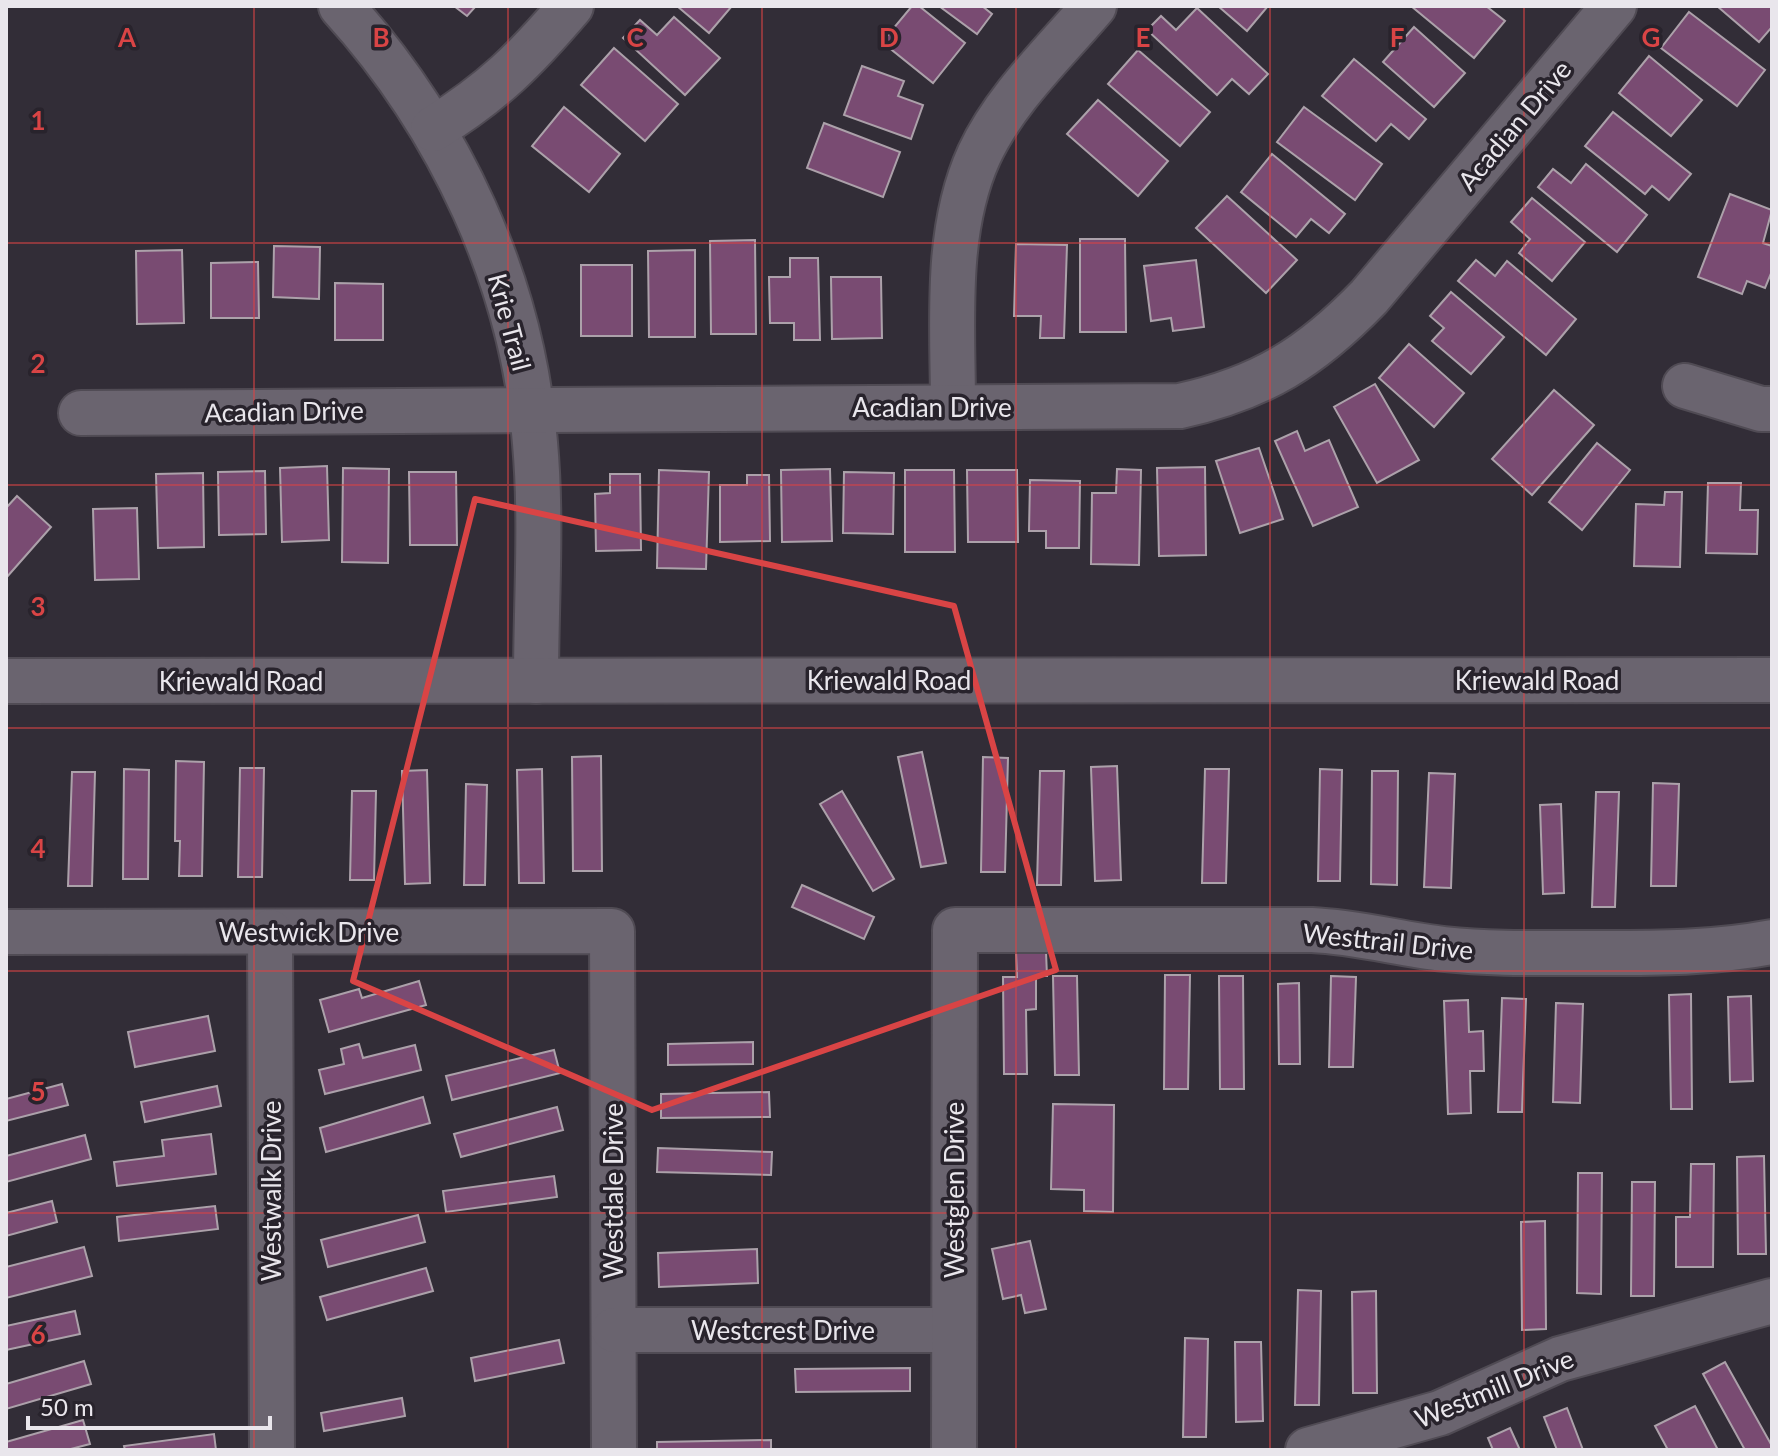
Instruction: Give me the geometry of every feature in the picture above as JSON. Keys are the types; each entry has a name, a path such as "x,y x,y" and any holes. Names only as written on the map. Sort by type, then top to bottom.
{"street":[{"name":"Krie Trail","path":"341,6 375,46 433,129 467,192 504,287 517,333 535,444 536,681"},
{"path":"433,129 478,102 520,65 571,6"},
{"path":"953,407 953,279 964,198 979,155 1005,111 1094,6"},
{"name":"Acadian Drive","path":"81,413 1180,406 1256,384 1293,364 1332,335 1369,297 1614,6"},
{"path":"1685,386 1761,409 1772,409"},
{"name":"Kriewald Road","path":"6,681 1772,680"},
{"name":"Westtrail Drive","path":"955,930 1312,930 1351,932 1442,949 1497,953 1687,953 1772,942"},
{"name":"Westglen Drive","path":"954,1450 955,930"},
{"name":"Westwick Drive","path":"6,932 612,931"},
{"name":"Westdale Drive","path":"612,931 614,1450"},
{"name":"Westwalk Drive","path":"270,932 272,1450"},
{"name":"Westmill Drive","path":"1308,1450 1440,1413 1560,1359 1772,1301"},
{"name":"Westcrest Drive","path":"614,1330 953,1330"}],"highlighted area":[{"path":"475,499 954,606 1056,970 652,1110 353,981"}],"building":[{"path":"454,6 476,6 467,16"},
{"path":"677,6 732,6 709,33"},
{"path":"912,6 919,6 965,43 933,83 882,42"},
{"path":"939,6 982,6 992,14 977,34"},
{"path":"1218,6 1268,6 1247,31"},
{"path":"1411,6 1486,6 1505,21 1474,58"},
{"path":"1717,6 1772,6 1772,27 1759,42"},
{"path":"1197,8 1268,74 1249,94 1232,79 1217,95 1147,30 1161,16 1176,30"},
{"path":"1689,12 1765,70 1737,106 1661,48"},
{"path":"674,17 720,58 685,95 623,38 640,20 657,35"},
{"path":"1414,27 1465,73 1434,107 1383,62"},
{"path":"614,48 678,104 645,141 581,85"},
{"path":"1138,50 1210,112 1180,146 1108,84"},
{"path":"1649,56 1702,100 1671,136 1619,93"},
{"path":"1354,59 1426,119 1409,139 1391,124 1376,141 1322,96"},
{"path":"862,66 904,81 898,96 923,105 911,139 844,115"},
{"path":"1098,100 1168,161 1138,196 1067,134"},
{"path":"564,107 620,154 589,192 532,146"},
{"path":"1304,107 1382,164 1355,200 1277,142"},
{"path":"1613,112 1691,174 1669,200 1652,186 1645,194 1585,146"},
{"path":"824,123 900,152 883,197 807,168"},
{"path":"1272,154 1345,214 1329,233 1311,219 1296,237 1241,192"},
{"path":"1586,164 1647,215 1617,252 1538,187 1553,169 1571,183"},
{"path":"1730,194 1772,210 1763,243 1772,246 1772,271 1765,288 1747,281 1742,294 1698,277"},
{"path":"1227,196 1297,260 1266,293 1196,228"},
{"path":"1532,198 1585,242 1552,281 1519,253 1530,239 1511,222"},
{"path":"1080,239 1125,239 1126,332 1080,332"},
{"path":"755,240 756,334 711,334 710,241"},
{"path":"1016,244 1067,245 1064,338 1040,338 1041,316 1014,316"},
{"path":"274,246 320,247 319,299 273,297"},
{"path":"182,250 184,323 137,324 136,251"},
{"path":"695,250 695,337 649,337 648,251"},
{"path":"790,258 818,258 820,340 794,340 794,323 770,323 769,277 790,277"},
{"path":"1196,260 1204,327 1173,331 1171,318 1151,321 1144,266"},
{"path":"1476,260 1495,276 1507,261 1576,319 1546,355 1458,281"},
{"path":"258,262 259,318 211,318 211,263"},
{"path":"581,265 632,265 632,336 581,336"},
{"path":"831,277 881,277 882,338 832,339"},
{"path":"335,283 383,284 383,340 335,340"},
{"path":"1451,292 1504,337 1471,374 1432,341 1444,328 1430,316"},
{"path":"1409,344 1464,393 1434,427 1379,378"},
{"path":"1375,384 1419,460 1377,483 1334,407"},
{"path":"1554,390 1594,425 1532,495 1492,459"},
{"path":"1297,431 1305,451 1329,440 1358,507 1313,526 1275,441"},
{"path":"1597,443 1630,470 1582,530 1549,502"},
{"path":"1259,448 1283,519 1240,533 1216,461"},
{"path":"327,466 329,540 282,542 280,468"},
{"path":"1205,467 1206,555 1159,556 1157,468"},
{"path":"343,468 389,469 388,563 342,562"},
{"path":"830,469 832,541 782,542 781,470"},
{"path":"1117,469 1141,470 1139,565 1091,564 1092,493 1116,493"},
{"path":"659,470 709,472 706,569 657,568"},
{"path":"905,470 954,470 955,552 905,552"},
{"path":"967,470 1017,470 1018,542 968,542"},
{"path":"265,471 266,534 219,535 218,472"},
{"path":"409,472 456,472 457,545 410,545"},
{"path":"844,472 894,473 893,534 843,533"},
{"path":"203,473 204,547 158,548 156,474"},
{"path":"610,474 640,474 641,550 596,551 595,494 610,493"},
{"path":"747,475 769,475 770,541 720,542 720,485 747,485"},
{"path":"1030,480 1080,481 1079,548 1046,548 1046,531 1029,531"},
{"path":"1708,483 1741,483 1740,510 1758,510 1757,554 1706,553"},
{"path":"1665,492 1682,492 1680,567 1634,566 1636,504 1664,505"},
{"path":"17,496 51,527 6,578 6,508"},
{"path":"137,508 139,579 95,580 93,509"},
{"path":"922,752 946,863 921,867 898,757"},
{"path":"601,756 602,871 573,871 572,757"},
{"path":"983,757 1008,758 1005,872 981,872"},
{"path":"176,761 204,762 202,876 179,876 180,841 175,841"},
{"path":"1117,766 1121,880 1095,881 1091,767"},
{"path":"240,768 264,768 262,877 238,877"},
{"path":"124,769 149,770 148,879 123,879"},
{"path":"542,769 544,883 519,883 517,770"},
{"path":"1205,769 1229,769 1226,883 1202,883"},
{"path":"1320,769 1342,770 1340,881 1318,881"},
{"path":"427,770 430,883 405,884 402,771"},
{"path":"1040,771 1064,771 1061,885 1037,885"},
{"path":"1372,771 1398,771 1397,885 1371,884"},
{"path":"72,772 95,772 92,886 68,886"},
{"path":"1429,773 1455,774 1451,888 1424,887"},
{"path":"1653,783 1679,784 1676,886 1651,886"},
{"path":"466,784 487,785 485,885 464,885"},
{"path":"352,791 376,791 374,880 350,880"},
{"path":"842,791 894,879 873,891 820,804"},
{"path":"1596,792 1619,792 1615,907 1592,907"},
{"path":"1561,804 1564,893 1543,894 1540,805"},
{"path":"802,885 874,917 864,939 792,907"},
{"path":"1016,952 1046,952 1047,976 1036,976 1036,1009 1026,1010 1027,1074 1004,1074 1003,977 1017,977"},
{"path":"1165,975 1190,975 1188,1089 1164,1089"},
{"path":"1053,976 1077,976 1079,1075 1055,1075"},
{"path":"1219,976 1243,976 1244,1089 1220,1089"},
{"path":"1331,976 1356,977 1353,1067 1329,1067"},
{"path":"419,981 426,1005 329,1032 320,1000 359,989 362,998"},
{"path":"1299,983 1300,1064 1279,1064 1278,984"},
{"path":"1691,994 1692,1109 1671,1109 1669,995"},
{"path":"1751,996 1753,1081 1730,1082 1728,997"},
{"path":"1502,998 1526,999 1522,1112 1498,1112"},
{"path":"1468,1000 1469,1032 1483,1031 1484,1071 1470,1071 1471,1113 1448,1114 1444,1001"},
{"path":"1556,1003 1583,1004 1580,1103 1553,1102"},
{"path":"208,1016 215,1051 135,1067 128,1032"},
{"path":"753,1042 753,1064 668,1065 668,1044"},
{"path":"359,1044 363,1058 415,1045 421,1070 325,1094 319,1070 344,1064 341,1049"},
{"path":"554,1050 560,1073 452,1100 446,1076"},
{"path":"62,1084 68,1105 6,1121 6,1099"},
{"path":"217,1086 221,1106 145,1122 141,1102"},
{"path":"769,1092 770,1117 661,1118 661,1094"},
{"path":"423,1097 430,1123 326,1152 320,1128"},
{"path":"1053,1104 1114,1105 1113,1212 1084,1211 1084,1190 1051,1189"},
{"path":"557,1107 563,1130 461,1157 454,1134"},
{"path":"211,1134 216,1174 117,1186 114,1162 164,1156 162,1140"},
{"path":"85,1135 91,1159 6,1182 6,1156"},
{"path":"658,1148 772,1152 771,1175 657,1172"},
{"path":"1764,1156 1766,1254 1738,1254 1737,1157"},
{"path":"1691,1164 1714,1164 1713,1267 1676,1267 1676,1217 1690,1217"},
{"path":"1578,1173 1602,1173 1601,1294 1577,1293"},
{"path":"554,1176 557,1197 446,1212 443,1191"},
{"path":"1632,1182 1655,1182 1654,1296 1631,1296"},
{"path":"52,1201 57,1222 6,1236 6,1213"},
{"path":"215,1206 218,1229 119,1241 117,1217"},
{"path":"418,1215 425,1242 328,1267 321,1240"},
{"path":"1545,1221 1546,1329 1522,1330 1521,1222"},
{"path":"1030,1241 1046,1309 1025,1313 1021,1295 1003,1299 992,1249"},
{"path":"84,1247 92,1276 6,1298 6,1267"},
{"path":"757,1249 758,1283 659,1287 658,1253"},
{"path":"426,1268 433,1291 327,1320 320,1297"},
{"path":"1298,1290 1321,1291 1319,1405 1295,1405"},
{"path":"1376,1291 1377,1393 1353,1393 1352,1292"},
{"path":"75,1311 80,1334 6,1350 6,1326"},
{"path":"1185,1338 1208,1339 1206,1437 1183,1437"},
{"path":"559,1340 564,1363 475,1381 471,1358"},
{"path":"1235,1342 1261,1342 1263,1421 1236,1422"},
{"path":"84,1361 91,1384 6,1409 6,1384"},
{"path":"1725,1362 1772,1450 1745,1450 1703,1374"},
{"path":"910,1368 910,1391 796,1392 795,1369"},
{"path":"402,1398 405,1416 324,1431 321,1413"},
{"path":"1695,1406 1718,1450 1668,1450 1655,1426"},
{"path":"1567,1408 1583,1450 1557,1450 1544,1417"},
{"path":"83,1420 90,1444 67,1450 6,1450 6,1442"},
{"path":"1510,1428 1520,1450 1493,1450 1488,1438"},
{"path":"214,1434 216,1450 125,1450 124,1446"},
{"path":"771,1440 771,1450 657,1450 657,1442"}]}
